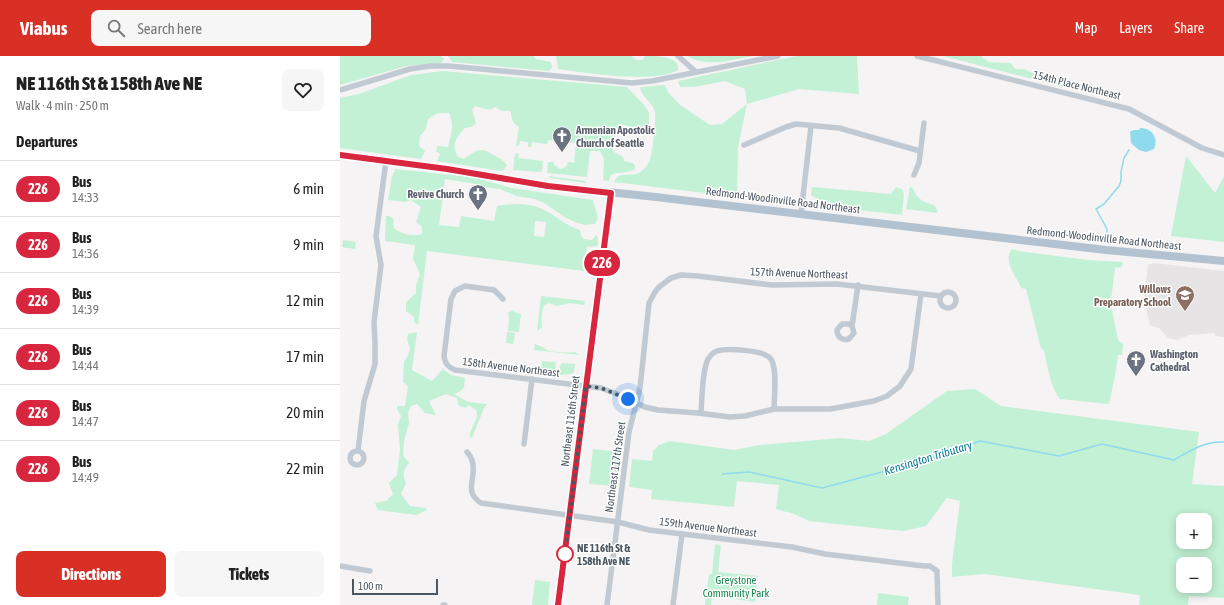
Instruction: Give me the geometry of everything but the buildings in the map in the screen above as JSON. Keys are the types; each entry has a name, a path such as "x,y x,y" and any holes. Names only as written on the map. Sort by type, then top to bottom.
{"main road":[{"name":"Redmond-Woodinville Road Northeast","path":"340,155 509,178 543,185 1106,250 1224,262"}],"street":[{"path":"678,56 696,72"},
{"path":"340,90 410,69 430,66 449,66 625,83 652,81 778,56"},
{"name":"154th Place Northeast","path":"916,56 1129,109 1197,146 1224,155"},
{"path":"914,175 919,163 924,123"},
{"path":"744,145 796,124 839,128 920,151"},
{"path":"801,214 811,126"},
{"path":"358,451 364,401 375,358 374,322 381,265 376,236 386,161"},
{"name":"Northeast 116th Street","path":"558,605 611,193"},
{"name":"157th Avenue Northeast","path":"659,288 671,278 681,275 770,285 818,283 858,285 941,296"},
{"path":"852,326 858,285"},
{"name":"158th Avenue Northeast","path":"503,299 494,290 465,286 457,289 451,299 444,356 447,365 450,368 455,370 601,388 620,395 637,404 658,410 730,417 745,416 774,409 830,409 874,401 887,396 900,386 911,369 921,294"},
{"name":"Northeast 117th Street","path":"607,605 629,432 640,388 649,303 659,288"},
{"path":"701,413 706,367 709,358 715,351 726,350 764,354 771,359 774,371 774,409"},
{"path":"524,444 532,379"},
{"name":"159th Avenue Northeast","path":"467,452 473,465 471,487 472,493 477,500 487,505 618,522 649,530 792,547 825,554 930,566 937,571 938,605"},
{"path":"673,605 682,534"},
{"path":"340,566 370,571"}],"shaded area":[{"name":"Willows Preparatory School","path":"1154,263 1224,271 1224,337 1216,336 1214,333 1189,335 1177,340 1168,338 1159,328 1150,325 1144,300 1148,265"}],"green space":[{"path":"340,56 441,56 444,59 441,63 406,66 340,85"},
{"path":"448,56 534,56 536,59 551,62 552,68 549,71 452,62"},
{"path":"556,56 631,56 637,60 643,60 645,56 661,57 672,59 676,62 678,65 678,70 667,74 653,76 637,77 602,75 558,69"},
{"path":"687,56 753,56 728,61 703,62"},
{"path":"797,56 857,56 859,94 799,89 747,104 745,89 725,81 694,87 680,87 678,81"},
{"path":"943,56 982,56 982,58 990,62 1011,63 1015,69 1024,69 1040,77 1051,77 1064,80 1066,84 1064,87"},
{"path":"443,71 627,87 645,106 649,113 649,125 642,130 620,124 612,147 614,152 623,157 624,161 633,163 635,169 632,171 611,175 609,181 603,180 604,159 600,151 590,151 587,177 547,173 548,162 554,162 554,165 560,169 566,167 568,162 574,163 576,143 548,140 547,144 532,142 531,147 528,147 528,142 520,141 519,146 516,146 519,127 512,120 511,111 502,111 495,107 490,110 475,106 472,110 476,124 465,128 462,131 457,138 455,149 458,157 464,159 480,150 487,152 505,162 507,166 502,171 437,161 440,154 436,151 437,146 448,147 452,130 452,122 449,113 438,113 428,119 426,129 420,136 419,146 425,151 421,159 340,148 340,98 359,94 411,75"},
{"path":"665,85 668,92 680,105 710,125 722,124 747,104 738,147 737,197 614,182 620,176 636,174 643,170 649,162 652,152 655,112 652,105 643,95 640,88 641,87"},
{"path":"515,153 519,154 518,158 543,161 542,171 513,170"},
{"path":"1186,156 1215,193 1224,176 1224,242 1171,236"},
{"path":"394,169 472,177 512,188 593,200 598,218 595,224 585,225 566,218 544,203 535,199 516,196 500,189 485,187 484,192 480,192 481,185 445,179 439,225 459,227 461,216 494,221 497,206 523,204 542,209 568,225 580,230 581,236 584,239 592,240 596,235 598,238 598,246 587,247 584,271 427,251 418,325 414,322 414,317 406,311 406,302 416,293 416,285 420,274 413,259 415,245 385,241 386,216 393,218 394,228 400,232 411,235 422,234 422,227 416,222 421,207 411,200 405,202 388,200 392,176 395,171","holes":["535,221 546,222 544,237 534,236"]},
{"path":"548,176 586,181 586,183 550,178"},
{"path":"812,187 891,194 896,187 902,189 904,194 902,215 831,207 811,195"},
{"path":"910,187 913,188 917,196 924,202 935,206 938,213 906,209"},
{"path":"343,240 356,242 355,249 342,247"},
{"path":"1012,249 1088,260 1123,262 1122,267 1115,268 1111,300 1116,302 1111,305 1118,340 1123,344 1122,355 1118,355 1109,404 1060,399 1054,389 1044,351 1041,348 1026,289 1021,288 1009,263 1009,254"},
{"path":"541,296 585,301 584,305 570,303 558,306 549,303 544,305 541,317 542,327 537,331"},
{"path":"513,310 516,313 521,314 519,332 508,331 508,313"},
{"path":"417,332 412,370 432,381 443,369 451,375 465,378 464,388 454,394 468,402 487,404 472,438 469,436 477,416 476,410 469,405 465,408 458,405 457,398 446,394 429,401 436,415 425,413 417,404 411,406 408,413 409,423 404,441 403,455 409,463 405,468 404,477 406,483 401,494 410,506 426,508 427,510 416,515 378,510 375,503 386,501 393,494 389,483 397,475 400,450 398,424 401,416 397,406 405,406 408,386 403,382 404,362 410,349 407,339 408,334"},
{"path":"507,332 515,333 513,344 506,343"},
{"path":"535,344 549,351 575,352 580,355 534,350"},
{"path":"542,361 556,362 555,374 541,373"},
{"path":"562,363 575,364 574,372 571,374 559,375 560,366"},
{"path":"975,389 1001,406 1199,432 1192,484 1224,486 1224,598 1189,596 1188,605 1139,605 1140,595 984,574 952,577 952,564 960,501 947,498 926,526 903,531 809,521 794,514 776,509 779,485 737,481 734,507 651,499 652,490 629,487 632,459 652,461 653,451 659,445 670,441 734,450 760,445 841,438 869,441 886,434 947,391"},
{"path":"593,449 620,452 616,486 589,484"},
{"name":"Greystone Community Park","path":"715,544 721,545 718,572 758,576 755,602 712,596 711,605 705,605 709,574 712,574"},
{"path":"535,580 550,582 548,605 532,605"},
{"path":"878,593 909,597 908,605 877,605"}],"water":[{"path":"1140,128 1144,128 1153,134 1156,141 1154,149 1146,152 1139,150 1131,143 1130,132 1133,130 1139,130"}],"waterway":[{"path":"1107,234 1107,229 1096,209 1104,204 1119,186 1124,158 1129,150"},
{"name":"Kensington Tributary","path":"722,474 749,472 822,488 927,460 980,441 1059,456 1102,444 1174,460 1204,445 1224,442"}],"bus line":[{"name":"226","path":"340,155 509,178 548,186 611,193 558,605"}],"place":[{"name":"Armenian Apostolic Church of Seattle","path":"562,153"},
{"name":"Revive Church","path":"478,211"},
{"name":"Willows Preparatory School","path":"1185,312"},
{"name":"Washington Cathedral","path":"1136,377"},
{"name":"NE 116th St & 158th Ave NE","path":"565,554"}],"route":[{"path":"565,554 586,386 601,388 628,399"}]}
